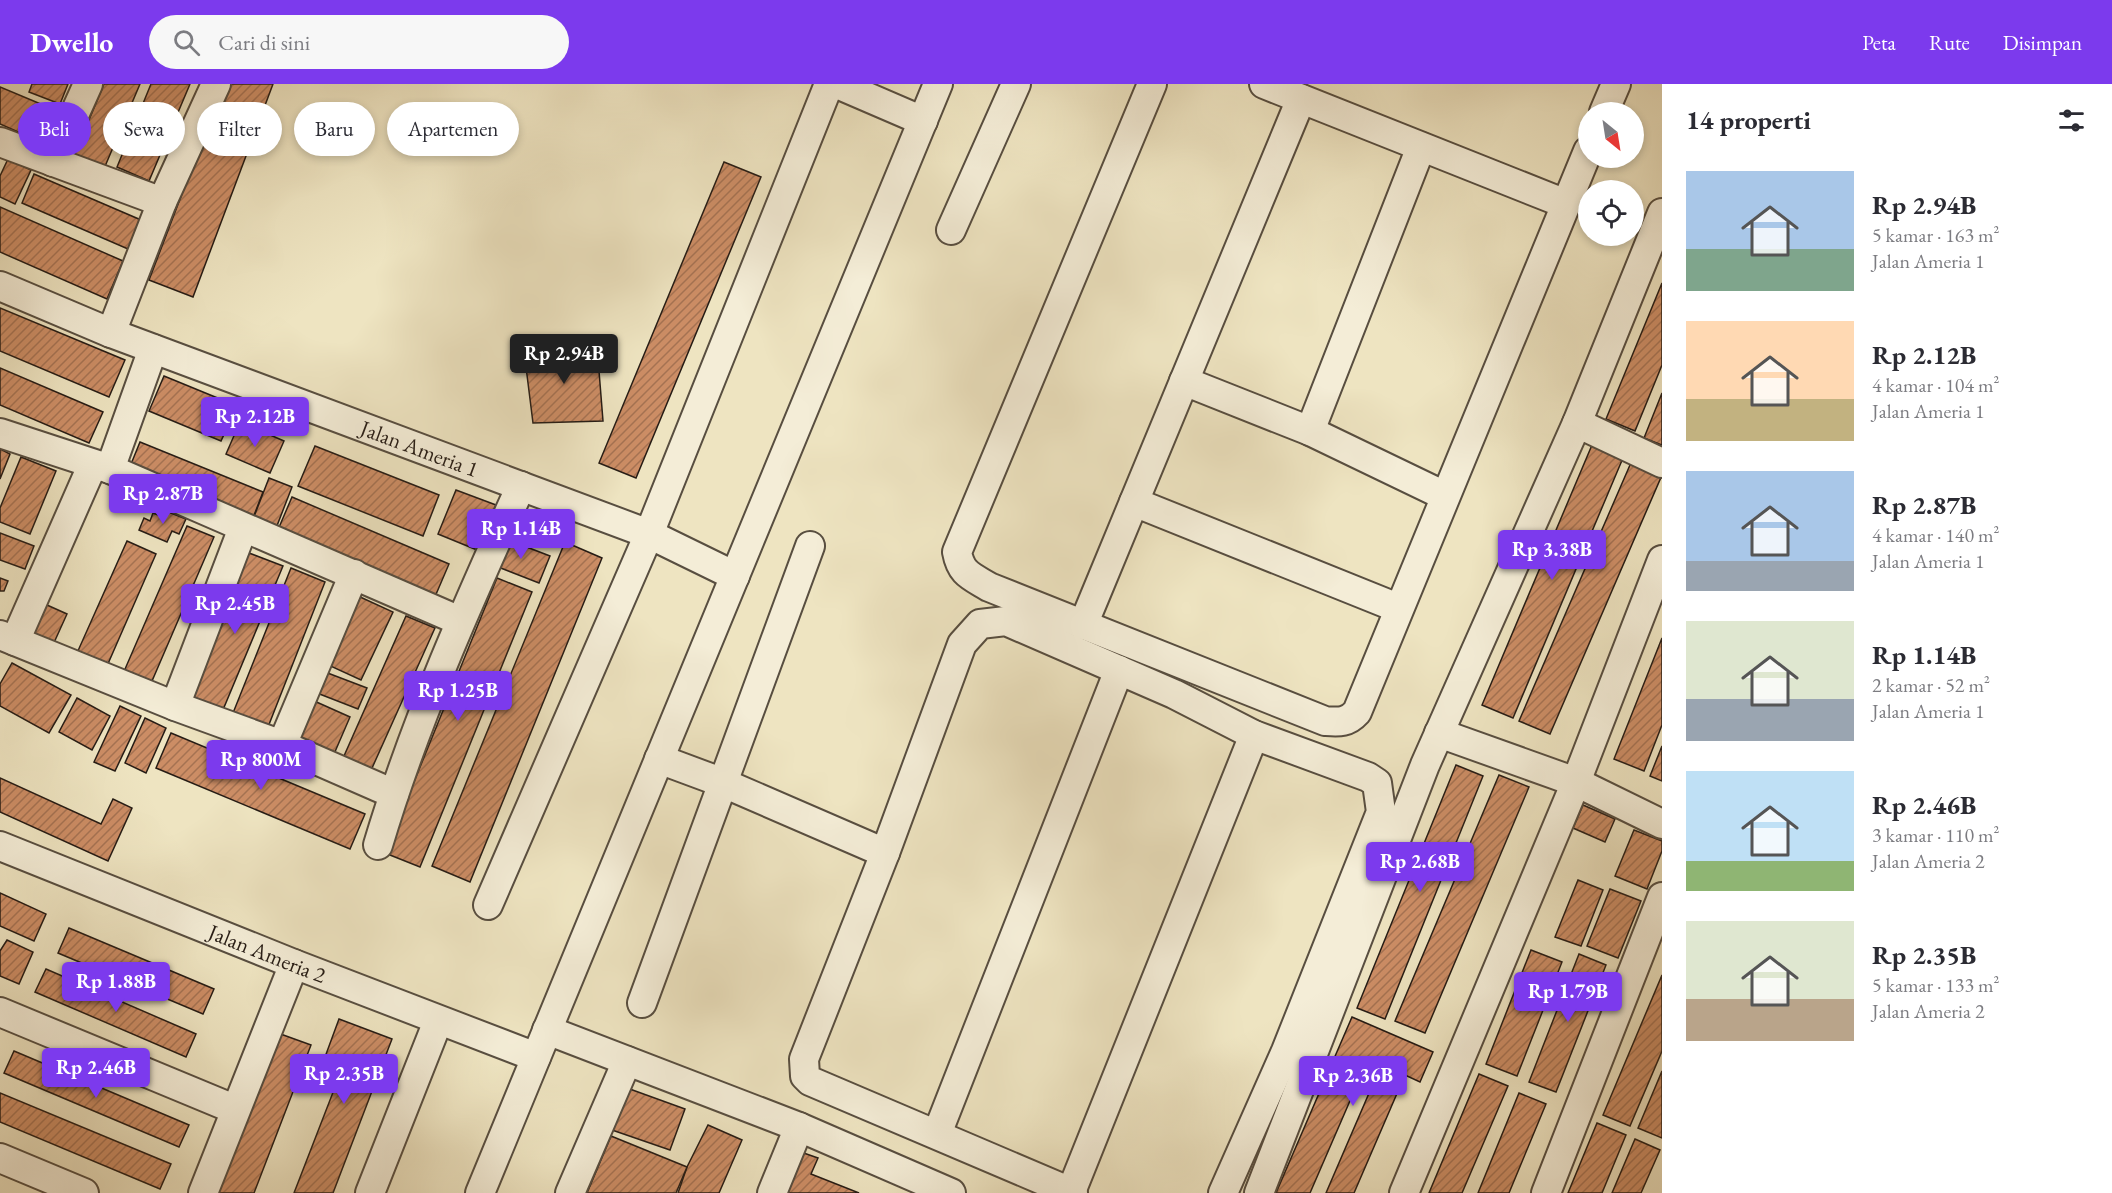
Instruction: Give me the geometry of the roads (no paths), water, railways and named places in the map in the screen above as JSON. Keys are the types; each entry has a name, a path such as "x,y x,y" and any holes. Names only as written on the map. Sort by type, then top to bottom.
{"street":[{"path":"53,162 88,84"},
{"path":"111,333 162,202 216,84"},
{"path":"488,905 649,534 830,84"},
{"path":"837,84 923,121"},
{"path":"480,1193 939,84"},
{"path":"951,230 1016,84"},
{"path":"1152,84 957,552 961,569 989,587 1325,721 1343,722 1350,720 1357,712 1581,168"},
{"path":"1264,84 1566,204"},
{"path":"1608,102 1616,84"},
{"path":"1083,624 1301,99"},
{"path":"0,142 162,202"},
{"path":"1311,431 1421,147"},
{"path":"1260,1193 1438,733 1576,423 1662,213"},
{"name":"Jalan Ameria 1","path":"0,286 111,333 649,534 735,576"},
{"path":"153,349 101,467 7,638 175,706 282,745 394,794"},
{"path":"1184,381 1311,431 1445,496"},
{"path":"1576,423 1662,463"},
{"path":"0,433 101,467 460,621"},
{"path":"378,845 394,794 460,621 521,486"},
{"path":"1134,502 1398,608"},
{"path":"175,706 243,528"},
{"path":"642,1003 721,782 810,546"},
{"path":"1404,1193 1576,782 1662,560"},
{"path":"282,745 354,574"},
{"path":"1223,1193 1286,1052 1382,812 1377,783 1368,777 1254,735 1119,670 1006,621 980,624 962,644 885,853 804,1059 805,1076 810,1080 1072,1193 1254,735"},
{"path":"937,1134 1119,670"},
{"path":"1438,733 1576,782 1662,824"},
{"path":"659,759 721,782 885,853"},
{"name":"Jalan Ameria 2","path":"0,846 438,1021 536,1057"},
{"path":"1546,1193 1662,897"},
{"path":"203,1193 234,1109 294,964"},
{"path":"0,1012 234,1109"},
{"path":"369,1193 438,1021"},
{"path":"548,1030 799,1127 951,1193"},
{"path":"570,1193 627,1061"},
{"path":"772,1193 799,1127"},
{"path":"0,1158 84,1193"}]}
